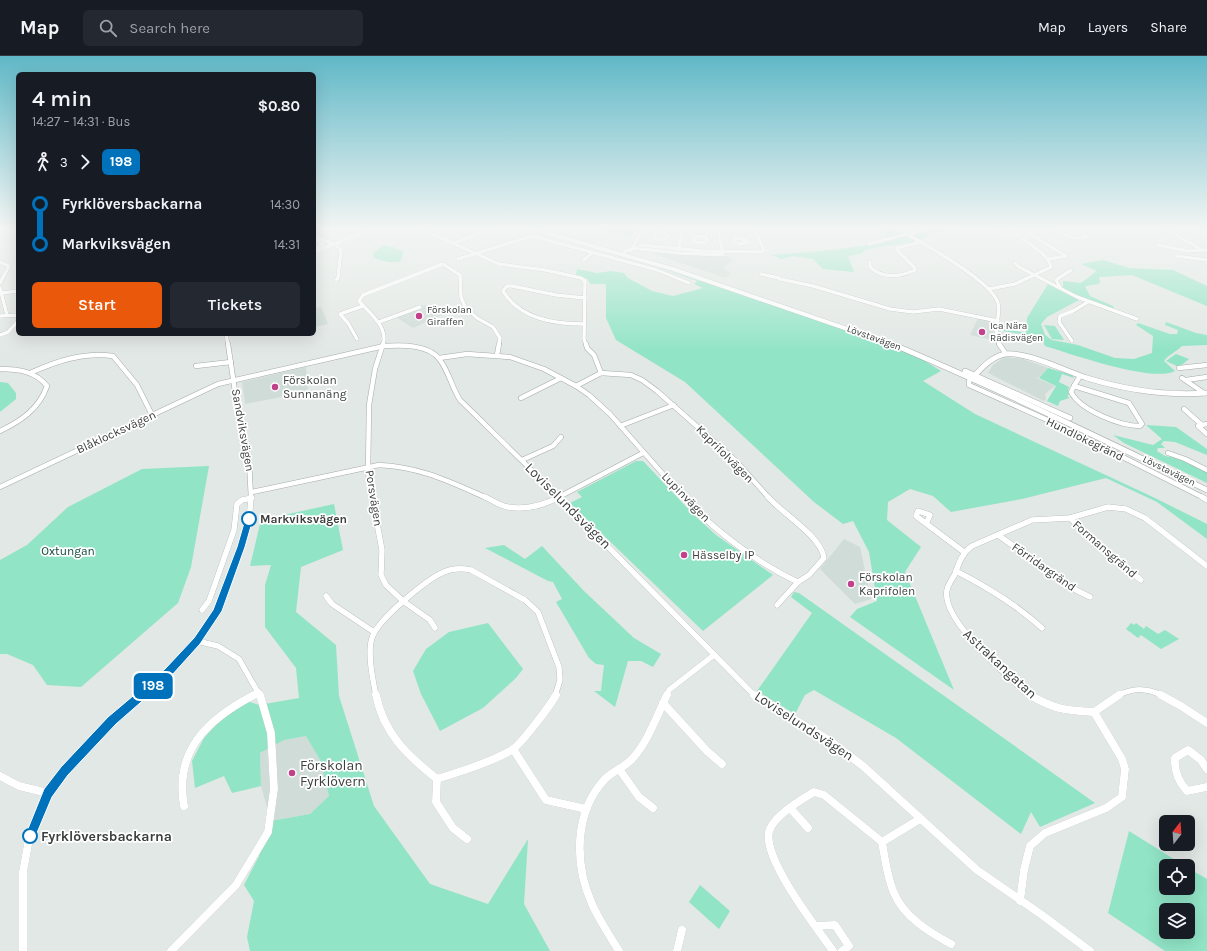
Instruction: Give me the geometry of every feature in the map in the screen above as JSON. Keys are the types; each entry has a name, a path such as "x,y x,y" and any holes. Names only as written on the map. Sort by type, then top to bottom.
{"street":[{"path":"0,283 8,269"},
{"path":"336,280 338,278 339,269"},
{"path":"384,346 385,340 382,327 359,301 363,295 430,269"},
{"path":"450,269 460,275 461,297 464,307 477,318 493,327 500,338 497,355"},
{"path":"536,269 581,278 585,281 584,339 587,348 594,355 601,373 576,386"},
{"path":"652,269 689,283"},
{"name":"Lövstavägen","path":"672,269 857,332 974,376 1053,410 1207,486"},
{"path":"871,269 889,276 899,277 910,273 915,269"},
{"path":"963,269 989,289 998,303 997,338 998,343 1006,354"},
{"path":"1023,269 1088,302 1137,319"},
{"path":"989,289 1011,286 1047,269"},
{"path":"1057,287 1060,286 1056,280 1071,270"},
{"path":"761,274 813,286 890,309 906,312 939,309 998,321"},
{"path":"584,324 555,323 538,318 510,302 503,291 507,286 512,286 556,295 585,298"},
{"path":"0,288 7,315"},
{"path":"1,296 16,292"},
{"path":"1072,341 1059,322 1059,318 1060,316 1073,311 1088,302"},
{"path":"357,339 340,314 363,306"},
{"path":"379,322 420,307"},
{"path":"0,316 16,315"},
{"path":"0,335 8,332 16,322"},
{"name":"Sandviksvägen","path":"23,951 23,872 29,839 48,793 64,771 112,721 168,672 197,641 217,611 229,581 248,522 252,495 249,461 238,412 226,336"},
{"path":"234,380 384,346 397,345 413,347 439,358"},
{"name":"Porsvägen","path":"384,346 375,369 369,406 368,473 382,550 381,575 386,585 403,602 430,620 435,628"},
{"path":"30,374 58,361 98,354 112,356 137,385 152,415"},
{"name":"Lupinvägen","path":"439,358 467,354 497,355 519,360 544,369 576,386 589,395 620,426 696,512 736,544 785,576 798,582"},
{"path":"974,376 990,360 1000,354 1006,354 1018,355 1080,376 1147,393 1179,395 1206,393"},
{"name":"Loviselundsvägen","path":"439,358 451,386 460,400 560,498 755,696 830,741 846,753 863,766 977,870 1042,915 1090,951"},
{"path":"196,366 231,362"},
{"path":"1179,368 1207,365"},
{"path":"0,369 18,370 30,374 44,382 46,386 43,395 31,412 0,431"},
{"name":"Kaprifolvägen","path":"601,373 631,375 642,380 657,391 736,461 772,502 813,538 823,550 824,558 812,573 802,581 798,582"},
{"name":"Lövstavägen","path":"974,376 1207,490"},
{"name":"Hundlokegränd","path":"974,376 969,381 969,385 1063,427 1207,500"},
{"path":"1073,386 1132,406 1142,424 1140,426 1128,426 1114,421 1078,401 1071,395 1071,392 1073,386 1080,376"},
{"path":"1206,393 1184,379 1207,377"},
{"path":"521,398 561,378"},
{"name":"Blåklocksvägen","path":"0,487 218,384 234,380"},
{"path":"620,426 674,405"},
{"path":"1184,410 1204,424"},
{"path":"1204,424 1198,426 1207,434"},
{"name":"Loviselundsvägen","path":"522,460 553,446 561,437"},
{"path":"202,610 209,601 234,530 237,504 252,495 369,466 400,466 427,472 507,507 531,507 548,503 560,498 643,453"},
{"path":"1168,453 1185,459 1207,470"},
{"path":"927,522 953,545 964,552 972,546 1032,520 1070,518 1108,507 1126,509 1145,518 1207,566"},
{"name":"Formansgränd","path":"1070,518 1097,544 1141,580"},
{"name":"Förridargränd","path":"998,535 1076,590 1090,597"},
{"name":"Astrakangatan","path":"964,552 947,591 949,607 960,626 981,650 1025,692 1043,703 1062,710 1094,712"},
{"path":"436,779 463,771 513,749 549,707 557,693 560,680 559,667 538,612 525,600 471,570 461,568 450,569 439,573 403,602 374,632 370,648 372,673 381,718 392,736 436,779 436,802 453,828 467,839"},
{"path":"956,571 977,581 1003,597 1034,619 1042,628"},
{"path":"777,605 798,582"},
{"path":"326,596 332,604 374,632"},
{"path":"171,951 236,885 268,832 274,789 271,733 260,692 239,659 218,646 197,641"},
{"path":"619,951 592,905 585,886 579,846 586,809 593,795 606,778 632,759 644,741 669,690 714,655"},
{"path":"1020,901 1024,870 1030,846 1045,833 1106,808 1122,796 1126,770 1122,759 1094,712 1132,689 1147,690 1166,697 1185,708 1207,724"},
{"path":"184,806 182,785 186,758 192,745 204,729 232,706 260,692"},
{"path":"662,703 706,751 722,764"},
{"path":"513,749 546,800 586,809"},
{"path":"1207,769 1201,760 1188,750 1176,758 1174,766 1178,782 1187,791 1207,787"},
{"path":"619,769 639,797 653,808"},
{"path":"0,776 19,786 48,793"},
{"path":"833,951 789,887 769,846 769,832 773,824 814,792 824,795 882,842 896,899 932,934 951,944"},
{"path":"791,809 808,828"},
{"path":"882,842 920,819"},
{"path":"816,926 835,925 849,946 842,951"},
{"path":"677,951 682,930"}],"shaded area":[{"path":"698,269 723,269 731,273 726,278"},
{"name":"Förskolan Giraffen","path":"425,305 442,315 413,328 396,317"},
{"path":"321,307 328,324 316,327 316,308"},
{"path":"978,318 990,321 994,326 992,340 970,335"},
{"path":"1005,357 1023,359 1048,368 1038,378 1034,377 1055,386 1045,394 1046,399 1044,401 988,373 993,365"},
{"name":"Förskolan Sunnanäng","path":"306,367 308,392 245,404 242,382"},
{"name":"Förskolan Kaprifolen","path":"844,539 860,547 871,599 855,604 820,569"},
{"name":"Förskolan Fyrklövern","path":"306,736 320,760 329,796 310,814 271,821 261,786 260,753 284,740"}],"green space":[{"path":"577,269 597,273 611,271 624,273 628,278 652,291 673,296 703,288 694,284 697,281 663,269 886,343 920,358 941,371 923,381 975,414 1155,498 1207,524 1207,539 1157,502 1106,478 1022,499 951,512 933,496 910,489 888,502 887,520 921,547 905,572 954,690 850,617 857,609 877,601 869,552 853,521 843,524 814,502 685,382 616,340 606,318 606,284 591,284 587,279 576,275"},
{"path":"823,269 853,269 854,272"},
{"path":"1092,269 1173,270 1207,286 1207,306 1132,275 1099,277 1099,284 1085,286 1090,296 1113,306 1115,310 1063,289 1063,281 1081,283 1097,271"},
{"path":"1048,284 1079,300 1047,317 1041,324 1045,335 1052,340 1078,345 1115,358 1134,359 1152,353 1153,336 1136,325 1138,323 1170,334 1177,334 1178,330 1165,325 1166,322 1196,333 1207,335 1207,345 1182,346 1164,361 1175,371 1164,374 1149,373 1092,361 1045,346 1041,337 1002,331 1005,329 1026,333 1027,318"},
{"path":"1044,325 1055,326 1064,340 1052,339"},
{"path":"1176,354 1189,359 1179,367 1166,361"},
{"path":"1048,368 1072,375 1074,378 1062,374 1059,382 1069,387 1069,395 1067,395 1069,398 1060,401 1058,406 1047,401 1056,386 1039,378"},
{"path":"0,382 8,383 16,393 16,399 0,412"},
{"path":"1146,425 1176,427 1207,449 1207,455 1175,442 1164,441 1161,444 1165,448 1158,448 1157,451 1165,456 1182,459 1207,472 1207,483 1124,443 1113,435 1153,445 1162,439"},
{"name":"Hässelby IP","path":"636,461 643,461 693,514 716,535 773,575 703,631 570,503 582,497 577,492"},
{"name":"Oxtungan","path":"209,466 191,567 178,603 81,687 47,685 33,665 7,654 0,654 0,560 27,545 68,507 142,469"},
{"path":"334,504 343,550 301,567 296,612 336,645 339,696 374,806 430,884 488,904 528,839 524,904 550,951 250,951 247,937 254,901 244,885 259,856 271,821 310,814 329,796 320,760 306,736 284,740 260,753 261,786 232,793 224,776 195,788 192,761 204,738 226,714 247,701 259,705 299,698 296,668 265,627 265,585 271,565 250,566 261,520"},
{"path":"504,545 525,559 542,546 584,591 634,638 661,654 653,667 641,661 628,661 615,707 594,691 601,691 604,665 596,664 589,658 556,602 562,599 553,582 548,581 485,548"},
{"path":"794,592 799,593 1095,803 1040,827 1031,812 1021,834 896,738 814,690 805,695 795,714 757,691 812,613 791,597"},
{"path":"488,623 523,669 516,678 483,708 440,731 421,694 413,671 426,649 449,632"},
{"path":"1131,623 1134,625 1136,623 1144,629 1146,626 1158,634 1165,630 1179,639 1161,649 1141,635 1138,638 1126,629"},
{"path":"1129,831 1174,859 1159,859 1159,895 1195,895 1195,872 1207,879 1207,951 1165,951 1108,913"},
{"path":"700,885 730,911 719,929 689,902"}],"bus line":[{"name":"198","path":"30,836 48,793 64,771 112,721 168,672 197,641 217,611 241,547 249,519"}],"place":[{"name":"Förskolan Giraffen","path":"419,316"},
{"name":"Ica Nära Rädisvägen","path":"982,332"},
{"name":"Förskolan Sunnanäng","path":"275,387"},
{"name":"Markviksvägen","path":"249,519"},
{"name":"Hässelby IP","path":"684,555"},
{"name":"Förskolan Kaprifolen","path":"851,584"},
{"name":"Förskolan Fyrklövern","path":"292,773"},
{"name":"Fyrklöversbackarna","path":"30,836"}]}
